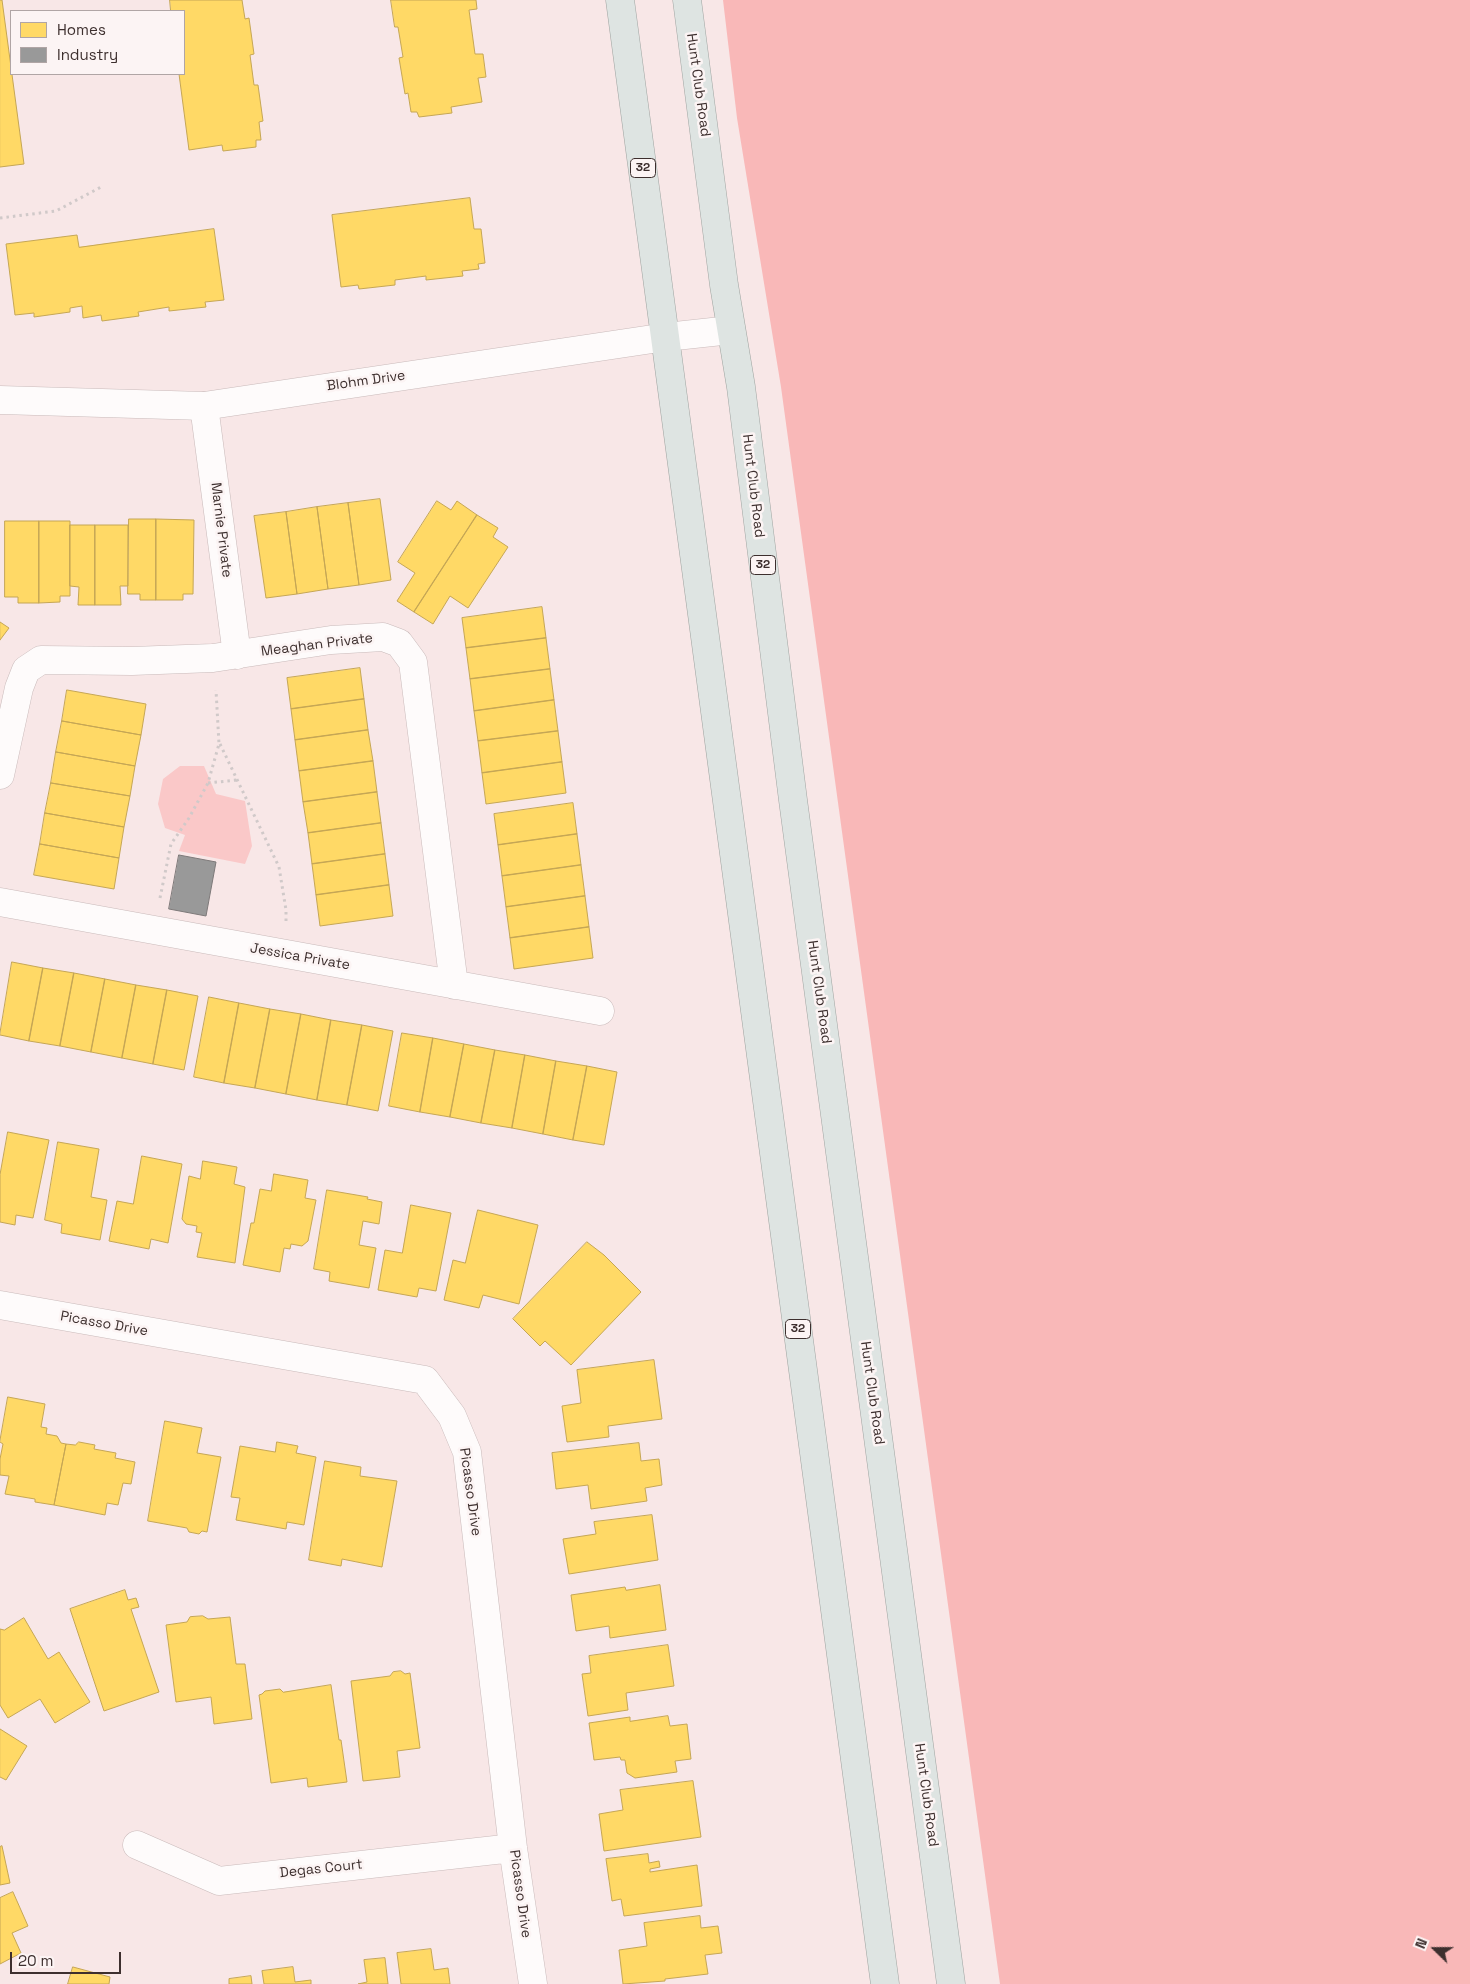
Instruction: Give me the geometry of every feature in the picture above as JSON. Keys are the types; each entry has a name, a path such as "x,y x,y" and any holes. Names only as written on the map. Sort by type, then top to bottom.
{"main road":[{"name":"32","path":"620,0 885,1984"},
{"name":"Hunt Club Road","path":"687,0 731,330 741,387 793,800 951,1984"}],"street":[{"name":"Blohm Drive","path":"0,400 204,406 666,337 731,330"},
{"name":"Marnie Private","path":"204,406 225,656"},
{"name":"Meaghan Private","path":"0,775 19,688 26,670 41,660 132,661 225,656 331,640 383,637 399,643 413,662 454,985"},
{"name":"Jessica Private","path":"0,902 600,1011"},
{"name":"Picasso Drive","path":"0,1305 425,1380 452,1416 467,1452 513,1848 533,1984"},
{"name":"Degas Court","path":"137,1845 218,1881 513,1848"}],"path":[{"path":"0,218 56,211 103,186"},
{"path":"154,930 171,844 189,818 208,783 219,744 225,656"},
{"path":"219,744 279,867 286,910 285,954"},
{"path":"208,783 236,780"}],"shaded area":[{"path":"723,0 1470,0 1470,1984 1000,1984 781,387 737,118"},
{"path":"180,766 204,766 216,794 245,801 252,846 245,864 179,851 185,835 165,828 158,804 163,779"}],"building: Homes":[{"path":"0,0 2,0 10,60 10,75 12,75 24,164 0,167"},
{"path":"170,0 242,0 245,19 249,18 254,54 250,55 254,85 258,85 263,121 259,122 261,140 256,140 256,147 223,151 222,145 189,150 179,75 185,75 185,10 171,10"},
{"path":"391,0 476,0 477,9 469,10 475,54 483,54 486,77 478,78 482,102 451,107 452,113 419,117 417,112 411,112 408,93 405,94 399,58 403,57 398,27 395,27"},
{"path":"470,198 474,229 481,229 485,263 478,264 479,269 462,271 463,276 426,280 426,276 395,280 395,285 359,289 358,285 341,287 332,215"},
{"path":"214,229 224,300 205,302 206,307 169,311 169,307 138,312 139,316 102,321 101,315 83,318 82,306 70,308 70,312 34,317 34,313 15,315 6,244 77,235 79,247"},
{"path":"380,499 391,580 359,585 348,503"},
{"path":"437,501 451,510 457,501 477,515 414,612 397,601 415,573 398,562"},
{"path":"348,503 359,585 328,589 317,507"},
{"path":"317,507 328,589 297,594 286,512"},
{"path":"286,512 297,594 266,598 254,516"},
{"path":"477,515 498,528 493,537 508,547 468,608 450,596 433,624 414,612"},
{"path":"129,519 156,519 156,600 140,600 140,594 128,594"},
{"path":"156,519 194,520 193,594 183,594 183,600 156,600"},
{"path":"5,521 39,521 39,603 18,603 18,597 5,597"},
{"path":"39,521 70,521 70,596 60,596 60,602 39,603"},
{"path":"70,525 95,525 95,605 78,605 79,587 70,586"},
{"path":"95,525 128,525 128,586 120,586 121,605 95,605"},
{"path":"542,607 546,638 466,648 462,618"},
{"path":"0,622 9,628 0,640"},
{"path":"546,638 550,669 470,679 466,648"},
{"path":"360,668 364,699 291,709 287,678"},
{"path":"550,669 554,700 474,711 470,679"},
{"path":"67,690 146,704 141,735 62,721"},
{"path":"364,699 368,730 295,740 291,709"},
{"path":"554,700 558,731 478,741 474,711"},
{"path":"62,721 141,735 135,766 56,752"},
{"path":"368,730 373,761 299,771 295,740"},
{"path":"558,731 562,762 482,773 478,741"},
{"path":"56,752 135,766 130,796 51,783"},
{"path":"373,761 377,792 303,802 299,771"},
{"path":"562,762 566,793 486,804 482,773"},
{"path":"51,783 130,796 124,827 45,813"},
{"path":"377,792 381,823 308,833 303,802"},
{"path":"573,803 577,834 498,845 494,814"},
{"path":"45,813 124,827 119,858 40,844"},
{"path":"381,823 385,854 312,864 308,833"},
{"path":"577,834 581,865 502,876 498,845"},
{"path":"40,844 119,858 114,889 34,875"},
{"path":"385,854 389,885 316,895 312,864"},
{"path":"581,865 585,896 506,907 502,876"},
{"path":"389,885 393,916 320,926 316,895"},
{"path":"585,896 589,927 510,938 506,907"},
{"path":"589,927 593,958 514,969 510,938"},
{"path":"12,962 43,968 29,1041 0,1035"},
{"path":"43,968 74,973 60,1046 29,1041"},
{"path":"74,973 105,979 91,1052 60,1046"},
{"path":"105,979 136,985 122,1058 91,1052"},
{"path":"136,985 167,990 153,1064 122,1058"},
{"path":"167,990 198,996 184,1070 153,1064"},
{"path":"209,997 239,1003 224,1083 194,1077"},
{"path":"239,1003 270,1009 255,1088 224,1083"},
{"path":"270,1009 301,1014 286,1094 255,1088"},
{"path":"301,1014 331,1020 317,1100 286,1094"},
{"path":"331,1020 362,1025 347,1105 317,1100"},
{"path":"362,1025 393,1031 378,1111 347,1105"},
{"path":"402,1033 433,1038 420,1112 389,1106"},
{"path":"433,1038 464,1044 450,1117 420,1112"},
{"path":"464,1044 495,1050 481,1123 450,1117"},
{"path":"495,1050 525,1055 512,1128 481,1123"},
{"path":"525,1055 556,1061 543,1134 512,1128"},
{"path":"556,1061 587,1066 573,1140 543,1134"},
{"path":"587,1066 617,1072 604,1145 573,1140"},
{"path":"8,1132 49,1140 33,1218 16,1215 15,1225 0,1222 0,1175"},
{"path":"58,1142 99,1149 91,1197 107,1200 100,1240 61,1233 62,1224 45,1220"},
{"path":"142,1156 182,1164 168,1243 151,1239 149,1249 109,1241 117,1201 133,1204"},
{"path":"203,1161 237,1167 234,1184 245,1187 235,1263 197,1257 202,1233 196,1232 197,1226 186,1224 182,1219 189,1176 200,1179"},
{"path":"274,1174 308,1180 305,1198 316,1200 308,1241 302,1246 291,1244 290,1249 284,1248 280,1272 243,1265 251,1223 254,1223 260,1189 271,1191"},
{"path":"327,1190 368,1197 367,1199 382,1202 379,1224 363,1221 359,1245 376,1248 369,1288 329,1281 330,1272 314,1269"},
{"path":"411,1205 451,1213 436,1291 419,1288 417,1297 378,1290 385,1250 402,1253"},
{"path":"478,1210 538,1225 519,1304 483,1295 479,1308 444,1300 453,1260 465,1263"},
{"path":"587,1242 604,1255 641,1292 571,1365 545,1341 540,1346 513,1319"},
{"path":"654,1360 662,1419 608,1426 609,1437 567,1442 562,1406 581,1403 577,1370"},
{"path":"8,1397 45,1404 41,1427 47,1428 46,1434 57,1436 61,1443 66,1444 54,1505 35,1502 35,1499 5,1494 9,1476 0,1475 0,1459 3,1444 0,1442"},
{"path":"165,1421 202,1428 197,1453 221,1457 207,1532 202,1531 199,1534 189,1532 187,1528 148,1521"},
{"path":"79,1442 95,1445 94,1449 116,1453 115,1458 135,1462 131,1484 123,1483 118,1505 107,1503 105,1515 54,1505 66,1444 75,1445"},
{"path":"277,1442 298,1446 296,1453 316,1457 304,1525 287,1522 286,1529 236,1520 240,1498 231,1497 240,1446 275,1452"},
{"path":"639,1443 641,1461 659,1459 662,1485 645,1488 647,1501 591,1509 588,1485 556,1489 552,1453"},
{"path":"325,1461 361,1467 360,1476 397,1481 382,1567 342,1559 341,1566 309,1560"},
{"path":"652,1515 658,1560 569,1574 563,1539 596,1534 594,1522"},
{"path":"660,1585 666,1630 610,1638 609,1626 576,1631 571,1595 625,1587 626,1590"},
{"path":"125,1590 128,1600 136,1598 139,1607 131,1609 159,1692 104,1711 70,1609"},
{"path":"203,1616 208,1619 230,1617 236,1664 245,1664 252,1719 214,1724 211,1697 176,1702 166,1625 187,1622 190,1617"},
{"path":"24,1618 48,1659 59,1652 90,1702 55,1723 40,1699 8,1718 0,1705 0,1629 4,1630"},
{"path":"668,1645 674,1686 626,1693 628,1710 588,1716 582,1674 591,1673 589,1656"},
{"path":"401,1671 405,1674 410,1673 420,1748 397,1751 400,1777 363,1781 351,1681 390,1676 393,1672"},
{"path":"331,1685 347,1782 308,1787 307,1778 271,1783 259,1695 265,1691 280,1689 283,1692"},
{"path":"668,1716 670,1726 687,1724 691,1759 675,1761 677,1772 635,1778 627,1773 625,1760 621,1760 620,1757 594,1760 589,1723 630,1717 630,1721"},
{"path":"0,1729 27,1746 6,1780 0,1777"},
{"path":"693,1781 701,1837 604,1851 599,1814 623,1810 620,1790"},
{"path":"2,1846 10,1883 0,1885 0,1847"},
{"path":"648,1854 649,1863 659,1861 660,1867 650,1869 650,1872 697,1865 702,1906 624,1916 621,1899 612,1901 606,1859"},
{"path":"13,1892 28,1926 12,1933 21,1953 0,1964 0,1898"},
{"path":"700,1916 701,1928 718,1926 722,1953 705,1955 708,1974 665,1979 665,1981 623,1984 619,1950 647,1946 644,1923"},
{"path":"431,1949 434,1970 448,1968 450,1984 401,1984 397,1953"},
{"path":"385,1958 388,1984 358,1984 367,1982 364,1960"},
{"path":"73,1967 110,1977 109,1984 68,1984"},
{"path":"293,1967 295,1982 311,1980 311,1984 264,1984 262,1971"},
{"path":"251,1976 252,1984 229,1984 229,1979"}],"building: Industry":[{"path":"179,855 216,862 206,916 169,909"}]}
